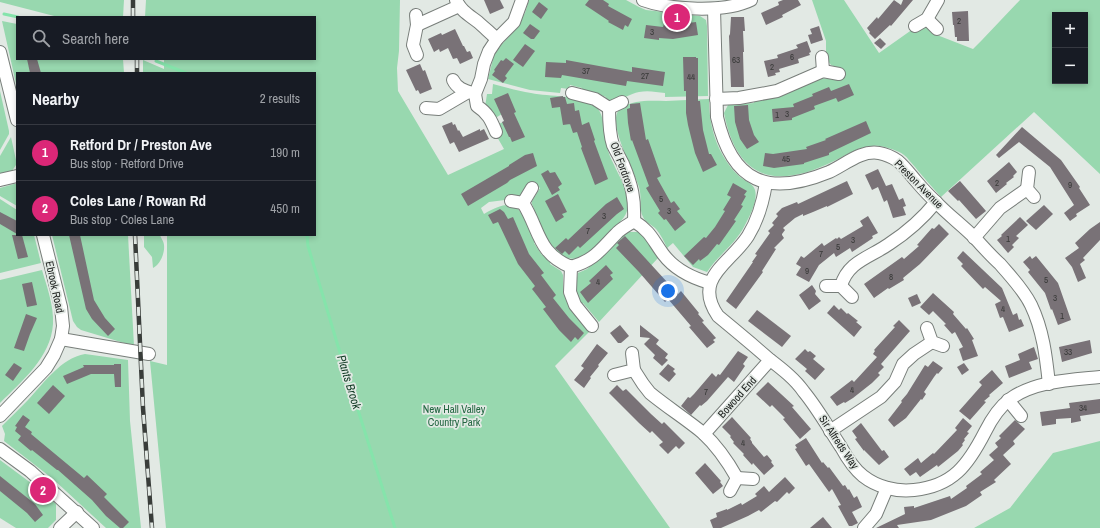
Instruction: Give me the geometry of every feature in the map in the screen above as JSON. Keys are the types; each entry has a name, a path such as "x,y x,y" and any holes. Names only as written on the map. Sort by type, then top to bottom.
{"street":[{"path":"426,108 439,109 471,96 481,79 484,64 489,51 514,22 522,0"},
{"path":"644,0 672,6 714,9 732,6 751,0"},
{"path":"915,26 927,19 938,0"},
{"path":"417,55 413,45 417,20 443,13 457,3 466,14 478,22 497,40"},
{"name":"Preston Avenue","path":"714,9 717,117 721,135 740,168 766,183 784,184 799,182 829,172 862,155 878,153 892,157 898,161 906,168 916,182 974,238 1017,284 1031,304 1039,325 1045,350 1049,384"},
{"path":"927,19 937,30"},
{"path":"0,52 16,116"},
{"path":"822,57 823,71"},
{"path":"716,99 739,98 777,91 823,71 839,74"},
{"path":"453,80 455,86 471,96 486,112 490,117 496,132"},
{"path":"572,93 595,99 609,108 622,102"},
{"name":"Old Fordrove","path":"609,108 610,133 613,144 626,171 635,203 634,221"},
{"path":"974,238 1000,208 1031,193 1028,172"},
{"path":"0,180 16,176"},
{"path":"532,188 517,202 532,217 536,231 548,253 554,259 571,267 580,264 593,257 617,233 634,221 652,236 663,254 675,267 690,276 710,283 718,269 733,255 749,234 762,206 766,183"},
{"path":"841,286 844,277 862,259 888,245 905,233 930,210 936,202"},
{"name":"Ebrook Road","path":"0,416 46,368 61,339 63,326 61,307 43,236"},
{"path":"571,267 570,292 575,305 592,326"},
{"name":"Sir Alfreds Way","path":"710,283 712,306 718,316 798,384 854,467 875,484 887,488 910,490 924,489 937,485 962,469 974,453 998,410 1008,400 1022,392 1036,386 1100,377"},
{"path":"826,286 841,286 852,297"},
{"path":"830,431 881,397 895,382 903,364 914,354 938,344 927,328"},
{"path":"61,339 149,354"},
{"path":"632,353 634,370 643,384 650,392 704,434 730,466 737,478"},
{"name":"Bowood End","path":"704,434 770,360"},
{"path":"614,375 634,370"},
{"path":"1008,400 1021,416"},
{"path":"0,449 30,471 93,528"},
{"path":"737,478 753,479"},
{"path":"730,491 737,478"},
{"path":"864,528 876,514 887,488"},
{"path":"60,528 76,512"}],"green space":[{"path":"0,0 124,0 123,16 54,16 0,2"},
{"name":"New Hall Valley Country Park","path":"146,0 400,0 399,51 397,68 398,91 448,175 504,149 496,135 499,124 505,121 502,114 497,117 494,116 485,107 487,94 492,94 493,84 526,92 573,98 596,107 599,110 604,125 609,154 623,183 628,206 626,214 623,218 597,246 580,257 569,258 560,255 546,237 532,204 532,201 540,188 532,182 523,192 525,195 519,198 517,195 509,195 505,200 489,202 481,208 484,214 495,208 503,206 510,205 516,208 524,218 532,237 534,236 536,241 534,243 542,255 544,254 551,262 550,264 561,271 563,275 563,293 568,302 592,329 555,366 670,528 166,528 150,361 167,365 167,236 316,236 316,72 143,72 143,60 164,69 164,60 316,60 316,16 145,16"},
{"path":"529,0 626,0 646,10 700,16 706,20 707,26 708,96 665,97 665,93 646,91 635,93 618,100 609,101 605,100 606,97 596,93 582,91 582,88 570,85 569,89 561,88 560,93 530,90 488,79 494,55 516,29 525,13"},
{"path":"812,0 844,0 879,53 913,29 925,26 937,35 973,49 1020,0 1100,0 1100,174 1034,112 941,197 904,155 900,152 885,147 864,147 813,170 794,175 777,176 762,173 749,165 739,153 730,135 724,113 728,105 754,103 753,100 782,93 783,95 821,78 837,80 841,71 844,70 831,65 826,54 826,41"},
{"path":"2,21 16,24 16,60 123,60 124,72 16,72 16,84"},
{"path":"0,91 9,134 0,150"},
{"path":"709,99 709,110 713,131 720,150 725,160 741,178 754,188 756,194 753,208 741,232 707,272 693,267 673,243 667,248 658,231 644,219 641,211 639,187 622,146 616,123 617,114 621,108 632,103 643,101"},
{"path":"11,137 16,165 12,171 0,174 0,156"},
{"path":"16,184 16,205 0,196 0,188"},
{"path":"0,199 16,209 16,236 34,236 41,263 0,273"},
{"path":"627,232 641,233 658,258 599,322 583,303 579,305 575,294 575,277 577,278 578,273 587,269"},
{"path":"52,236 128,236 134,346 81,330 73,321"},
{"path":"144,236 160,236 164,244 164,252 158,264 153,268 152,257 144,247"},
{"path":"42,270 50,297 53,317 51,336 47,347 34,368 0,403 0,280"},
{"path":"85,354 128,360 130,421 141,528 106,528 53,479 4,441 5,434 2,426 54,372 68,360"},
{"path":"1100,441 1100,528 974,528 1010,508 1053,453"},
{"path":"0,460 56,504 56,520 48,528 16,528 0,518"}],"building":[{"path":"484,0 500,0 504,8 490,14"},
{"path":"589,0 603,0 609,4 608,6 632,19 628,27 625,25 623,30 608,22 609,21 585,5"},
{"path":"783,0 798,0 801,5 782,15 783,17 766,25 761,13 779,5 778,2"},
{"path":"894,0 901,5 903,0 913,0 891,26 890,25 875,39 869,33 870,32 867,28 877,17 878,19"},
{"path":"539,2 548,9 541,19 532,12"},
{"path":"968,11 969,41 957,41 957,37 955,37 952,12"},
{"path":"731,17 744,17 744,87 731,87 729,36"},
{"path":"696,22 698,35 673,39 659,38 659,40 644,38 646,25 663,27 664,24 673,25"},
{"path":"530,24 540,31 534,39 531,39 523,33"},
{"path":"819,26 823,40 811,44 808,35 812,34 810,29"},
{"path":"455,29 463,46 467,52 470,51 473,58 460,64 457,58 453,59 448,48 440,52 439,49 434,52 428,39"},
{"path":"880,38 886,44 881,49 874,43"},
{"path":"807,41 811,52 809,53 810,55 798,59 799,63 779,69 780,72 775,73 776,75 768,77 764,61 778,58 777,55 798,48 796,45"},
{"path":"525,44 535,51 523,67 513,60"},
{"path":"683,57 698,58 698,101 700,101 703,130 709,154 711,154 717,165 703,172 695,153 688,125 686,113 686,91 684,91"},
{"path":"506,58 514,64 505,76 507,78 503,83 492,75 501,60 503,61"},
{"path":"27,60 37,60 41,72 30,72"},
{"path":"566,60 632,72 632,67 665,72 663,86 627,81 626,86 562,75 561,78 545,77 546,62 566,63"},
{"path":"420,64 423,71 425,70 432,89 420,94 418,90 416,91 406,70"},
{"path":"849,84 854,95 838,102 836,98 814,106 815,109 792,118 792,120 773,122 772,109 794,107 793,104 813,96 812,94 829,87 831,91"},
{"path":"508,93 516,112 514,113 525,137 512,142 502,122 504,121 494,99"},
{"path":"565,97 567,104 574,103 575,111 579,110 582,125 589,122 595,140 594,141 608,179 595,185 581,148 582,147 577,132 573,133 570,124 563,125 560,107 552,108 550,98"},
{"path":"640,103 646,140 648,139 661,176 657,178 671,203 674,201 680,209 677,211 686,222 675,231 666,219 664,220 658,213 660,211 646,188 649,186 632,140 631,141 627,109 630,108 630,104"},
{"path":"748,105 749,120 754,135 759,142 747,149 740,139 735,122 734,106"},
{"path":"866,121 871,133 829,153 829,155 804,164 774,168 763,166 765,153 773,154 807,149 806,147 826,140 825,139"},
{"path":"452,122 453,125 455,124 463,137 480,129 480,131 484,129 489,139 459,152 454,142 450,144 442,126"},
{"path":"1022,127 1061,160 1080,187 1079,188 1090,205 1076,214 1077,216 1070,221 1064,213 1074,205 1050,167 1019,142 999,158 996,155"},
{"path":"533,153 537,166 510,180 468,206 461,194 525,155"},
{"path":"1009,162 1017,172 1013,176 1014,177 1006,183 1007,184 996,193 987,181"},
{"path":"878,169 886,186 892,184 899,200 903,198 906,206 903,207 906,215 893,218 887,200 884,202 878,187 872,190 865,175"},
{"path":"548,170 550,173 555,172 562,184 558,187 560,190 552,195 541,174"},
{"path":"847,181 853,194 827,207 803,216 803,214 795,218 783,228 785,230 782,234 784,238 774,248 776,249 762,271 763,272 736,309 726,301 753,262 757,255 755,254 770,233 768,231 774,225 772,223 778,216 776,214 782,208 797,202 798,204"},
{"path":"960,181 986,211 976,219 959,200 958,201 948,191"},
{"path":"733,183 747,191 741,205 743,206 734,220 736,221 719,245 717,244 708,255 700,261 699,259 693,265 684,256 704,237 706,238 715,227 725,211 723,210 731,197 727,195"},
{"path":"558,194 567,212 562,214 564,217 556,222 545,201"},
{"path":"617,197 624,209 580,248 578,246 569,255 565,251 562,254 555,248 566,238 568,240 606,204"},
{"path":"1044,205 1053,214 1036,230 1026,221"},
{"path":"500,209 504,212 508,219 513,217 529,254 544,273 541,275 556,295 553,298 569,318 584,333 578,340 575,337 571,342 559,330 543,309 546,307 532,289 535,286 518,264 498,222 493,224 488,215"},
{"path":"0,212 16,220 16,233 0,224"},
{"path":"868,216 878,233 872,236 873,238 852,252 850,248 836,257 834,253 819,265 809,282 796,275 801,267 796,264 801,256 804,258 822,243 824,246 836,238 837,239 839,237 841,239 863,226 860,221"},
{"path":"1020,217 1028,225 1016,236 1019,238 1012,245 1014,247 1008,253 997,240"},
{"path":"1100,222 1100,240 1083,258 1085,260 1080,264 1086,278 1078,282 1072,267 1065,258 1079,248 1075,243"},
{"path":"939,224 949,234 920,264 903,278 904,280 889,289 888,288 874,298 864,284 902,257 904,259 919,246 917,245 932,228 934,229"},
{"path":"12,235 22,236 28,257 18,259"},
{"path":"69,236 80,236 94,300 105,318 115,329 108,336 92,319 86,309"},
{"path":"625,236 678,294 681,291 699,313 698,314 704,321 702,322 716,338 713,340 715,342 707,348 668,299 665,302 616,248 619,245 617,243"},
{"path":"963,251 1002,288 1013,315 1017,313 1019,320 1021,319 1024,326 1009,332 1003,317 1000,318 995,304 1001,301 985,287 983,289 961,266 963,264 957,258"},
{"path":"1030,256 1032,259 1036,256 1058,283 1071,320 1058,325 1045,293 1028,272 1030,270 1023,262"},
{"path":"606,265 613,273 610,275 613,279 588,303 580,292 591,283 589,281"},
{"path":"32,282 37,305 27,307 22,284"},
{"path":"812,285 816,291 815,294 821,301 809,310 799,295"},
{"path":"933,293 954,312 953,314 966,329 967,328 974,339 972,340 978,356 963,361 959,349 963,347 955,332 952,334 944,325 946,324 933,311 929,315 920,307"},
{"path":"917,294 921,303 912,307 908,298"},
{"path":"834,305 839,310 841,308 847,314 848,313 858,321 856,322 862,327 854,337 827,313"},
{"path":"757,310 791,336 782,347 748,321"},
{"path":"26,314 37,318 24,351 14,348"},
{"path":"899,320 910,331 881,364 884,367 878,373 880,375 853,398 837,406 830,397 852,380 854,382 877,357 873,354 875,351 874,350 895,327 893,326"},
{"path":"620,325 629,336 621,343 618,343 610,333"},
{"path":"640,325 659,340 656,344 668,354 665,358 668,360 662,366 653,358 655,355 644,344 650,338 640,337"},
{"path":"1090,340 1092,353 1062,362 1059,347"},
{"path":"597,344 608,353 598,365 599,366 590,377 591,378 584,388 574,380 584,368 581,366"},
{"path":"1034,347 1038,359 1029,362 1032,369 1009,378 1005,366 1020,360 1018,354"},
{"path":"805,349 816,356 813,359 825,369 815,380 805,371 807,369 795,359"},
{"path":"738,351 748,357 743,364 745,366 734,382 728,377 707,401 701,406 700,405 691,415 681,406 688,397 690,398 694,394 712,373 716,377 718,374 720,375"},
{"path":"933,361 943,368 938,374 937,373 924,392 926,394 922,400 921,399 906,418 894,427 888,420 902,402 901,401 925,365 928,367"},
{"path":"14,363 22,368 13,381 5,375"},
{"path":"964,363 969,370 962,375 957,367"},
{"path":"121,364 121,387 115,387 114,374 91,374 67,384 63,376 84,367 83,365"},
{"path":"668,364 675,369 673,371 676,374 669,382 659,374"},
{"path":"992,370 1003,383 989,395 990,396 984,401 986,402 970,420 959,411 982,385 979,382"},
{"path":"768,382 794,406 792,407 811,429 800,439 783,419 785,418 772,405 770,407 756,394"},
{"path":"53,385 65,396 49,414 37,403"},
{"path":"617,385 623,391 626,389 651,414 662,424 664,422 685,443 679,449 676,446 668,454 659,445 663,442 652,431 650,433 609,393"},
{"path":"1100,399 1100,413 1080,416 1081,421 1071,423 1071,418 1056,419 1056,424 1042,426 1040,412 1070,408 1069,403"},
{"path":"23,415 30,420 25,427 32,432 31,434 84,478 87,475 107,494 104,497 129,522 123,528 120,528 106,516 92,500 58,470 18,440 21,436 15,431 17,427 15,426"},
{"path":"732,417 751,438 752,443 764,457 767,455 772,461 771,462 774,466 764,475 743,455 744,454 733,443 734,442 730,437 731,436 722,427"},
{"path":"963,418 972,426 967,432 969,433 964,439 963,445 958,451 938,467 937,465 920,477 916,472 910,476 904,469 918,458 921,463 933,453 934,454 957,430 955,428"},
{"path":"1015,420 1025,429 1013,441 1015,444 1003,455 1011,464 994,480 996,482 980,492 982,495 966,506 931,520 897,525 899,528 876,528 905,514 904,507 914,506 914,508 950,496 951,499 967,488 966,486 982,474 980,472 994,460 989,455 998,447 995,443 1001,438 999,436"},
{"path":"861,423 882,451 884,450 889,457 879,465 864,451 855,439 857,438 852,431"},
{"path":"806,438 822,463 823,462 828,468 829,467 843,486 845,485 848,490 849,489 854,498 857,496 862,507 852,512 858,523 849,526 838,506 841,505 832,489 829,492 809,464 806,466 795,449 797,448 795,445"},
{"path":"705,463 721,481 720,482 723,486 713,494 695,473"},
{"path":"0,476 35,504 43,515 35,522 27,513 0,491"},
{"path":"785,477 795,488 789,494 787,492 777,502 775,501 761,512 759,510 721,528 713,528 710,520 717,517 716,513 727,510 741,503 742,505 757,496 755,494 764,486 769,492"},
{"path":"823,517 832,528 810,528"}],"waterway":[{"name":"Plants Brook","path":"4,14 16,17"},
{"name":"Plants Brook","path":"156,61 184,72"},
{"name":"Plants Brook","path":"307,236 308,246 338,346 395,528"}],"railway":[{"path":"133,0 133,16"},
{"path":"137,60 137,72"},
{"path":"135,236 143,408 152,528"}],"place":[{"name":"Retford Dr / Preston Ave","path":"677,17"},
{"name":"Coles Lane / Rowan Rd","path":"43,490"}]}
